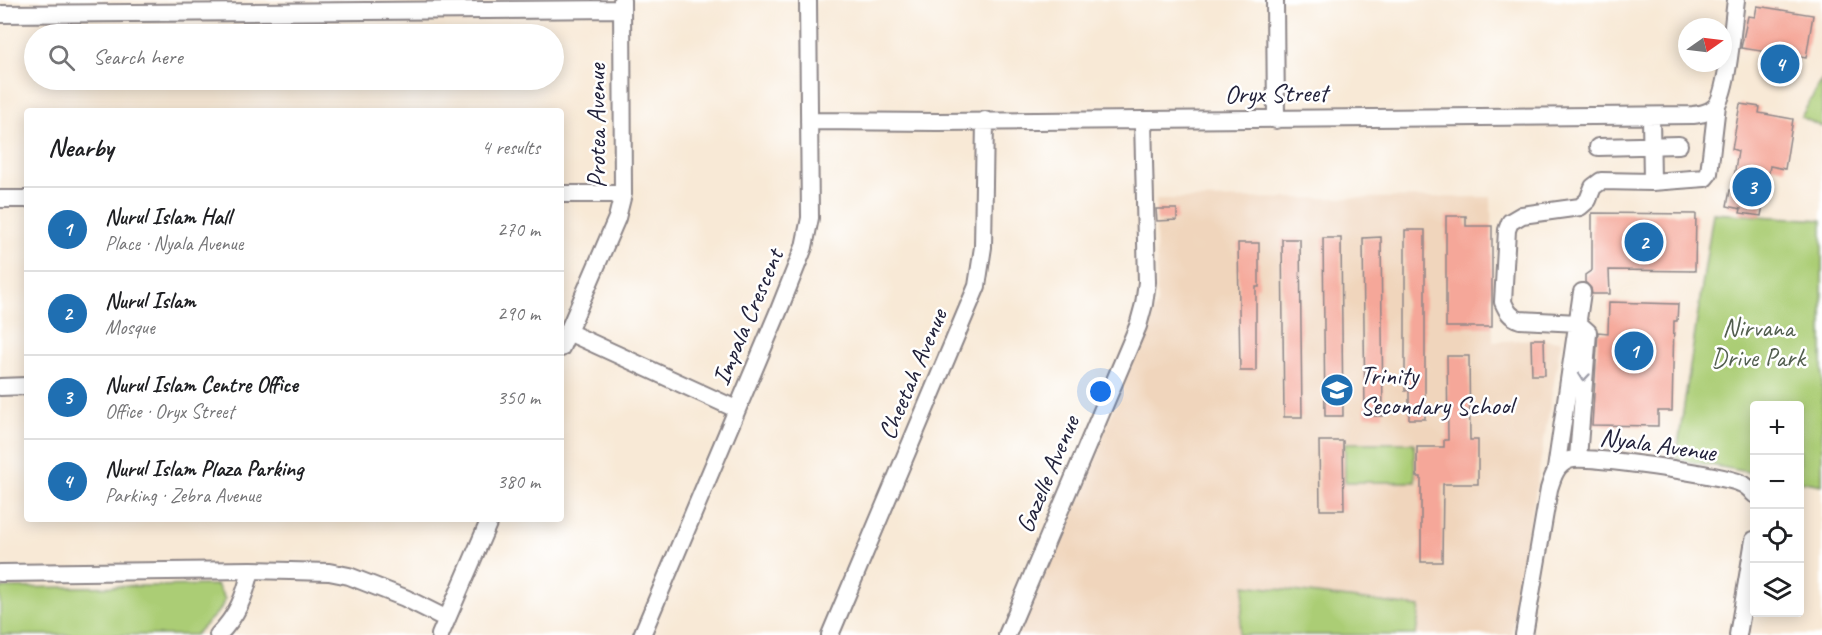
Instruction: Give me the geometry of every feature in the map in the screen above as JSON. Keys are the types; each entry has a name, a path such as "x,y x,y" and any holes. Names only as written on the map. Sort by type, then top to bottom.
{"street":[{"name":"Impala Crescent","path":"642,635 779,310 808,233 810,218 808,0"},
{"path":"1275,0 1276,120"},
{"path":"1578,458 1588,332 1578,323 1520,320 1512,317 1507,311 1503,302 1507,230 1510,222 1522,216 1580,207 1588,200 1593,187 1601,181 1652,182 1705,178 1709,173 1717,105 1725,82 1736,0"},
{"path":"0,14 622,4"},
{"name":"Protea Avenue","path":"564,341 617,218 623,194 622,4"},
{"name":"Oryx Street","path":"809,121 1651,116 1705,113 1717,105"},
{"path":"1651,116 1652,182"},
{"name":"Cheetah Avenue","path":"836,633 977,286 983,247 986,120"},
{"name":"Gazelle Avenue","path":"1007,635 1138,326 1144,304 1147,282 1143,120"},
{"path":"1598,147 1679,146"},
{"path":"564,194 623,194"},
{"path":"0,199 24,199"},
{"path":"1524,635 1546,501 1555,471 1582,292"},
{"path":"568,332 736,409"},
{"path":"0,387 24,386"},
{"name":"Nyala Avenue","path":"1555,471 1570,460 1578,458 1658,467 1738,482 1750,489"},
{"path":"440,635 489,522"},
{"path":"1738,635 1751,563"},
{"path":"219,635 239,607 246,592 251,570"},
{"path":"0,573 311,570 350,576 405,598 447,619"}],"shaded area":[{"name":"Trinity Secondary School","path":"1491,197 1493,342 1531,339 1561,341 1511,635 1019,635 1157,304 1156,199"}],"green space":[{"path":"1822,80 1822,127 1801,117"},
{"name":"Nirvana Drive Park","path":"1713,213 1822,220 1822,485 1804,482 1804,401 1750,401 1750,472 1676,459"},
{"path":"1345,443 1414,443 1415,482 1345,482"},
{"path":"217,585 225,599 220,610 195,635 0,635 0,588"},
{"path":"1245,585 1420,607 1416,635 1239,635"}],"building":[{"path":"1757,6 1813,15 1806,58 1741,48 1748,16 1755,17"},
{"path":"1740,104 1760,107 1759,113 1793,119 1785,169 1770,166 1761,216 1740,213 1741,209 1727,206 1738,151 1732,149"},
{"path":"1156,209 1177,209 1177,220 1157,221"},
{"path":"1592,213 1696,214 1695,271 1609,270 1610,294 1592,294 1591,288 1585,282 1585,275 1592,270"},
{"path":"1446,216 1466,216 1466,226 1492,226 1492,327 1446,327"},
{"path":"1405,230 1425,230 1425,419 1409,419 1409,390 1405,391"},
{"path":"1381,237 1383,416 1365,416 1363,238"},
{"path":"1323,238 1341,238 1343,416 1325,416"},
{"path":"1282,239 1300,239 1302,417 1284,417"},
{"path":"1238,243 1259,243 1259,287 1256,287 1256,371 1240,371"},
{"path":"1609,302 1678,304 1677,321 1674,321 1672,411 1658,411 1658,426 1592,425 1598,332 1608,333"},
{"path":"1531,339 1544,339 1545,375 1532,375"},
{"path":"1447,356 1469,356 1470,440 1478,440 1478,484 1443,484 1442,562 1421,562 1421,477 1417,477 1417,447 1444,447 1444,440 1448,440"},
{"path":"1319,441 1343,441 1344,510 1320,510"}],"place":[{"name":"Nurul Islam Plaza Parking","path":"1780,64"},
{"name":"Nurul Islam Centre Office","path":"1752,187"},
{"name":"Nurul Islam","path":"1644,242"},
{"name":"Nurul Islam Hall","path":"1634,351"},
{"name":"Trinity Secondary School","path":"1337,390"}]}
